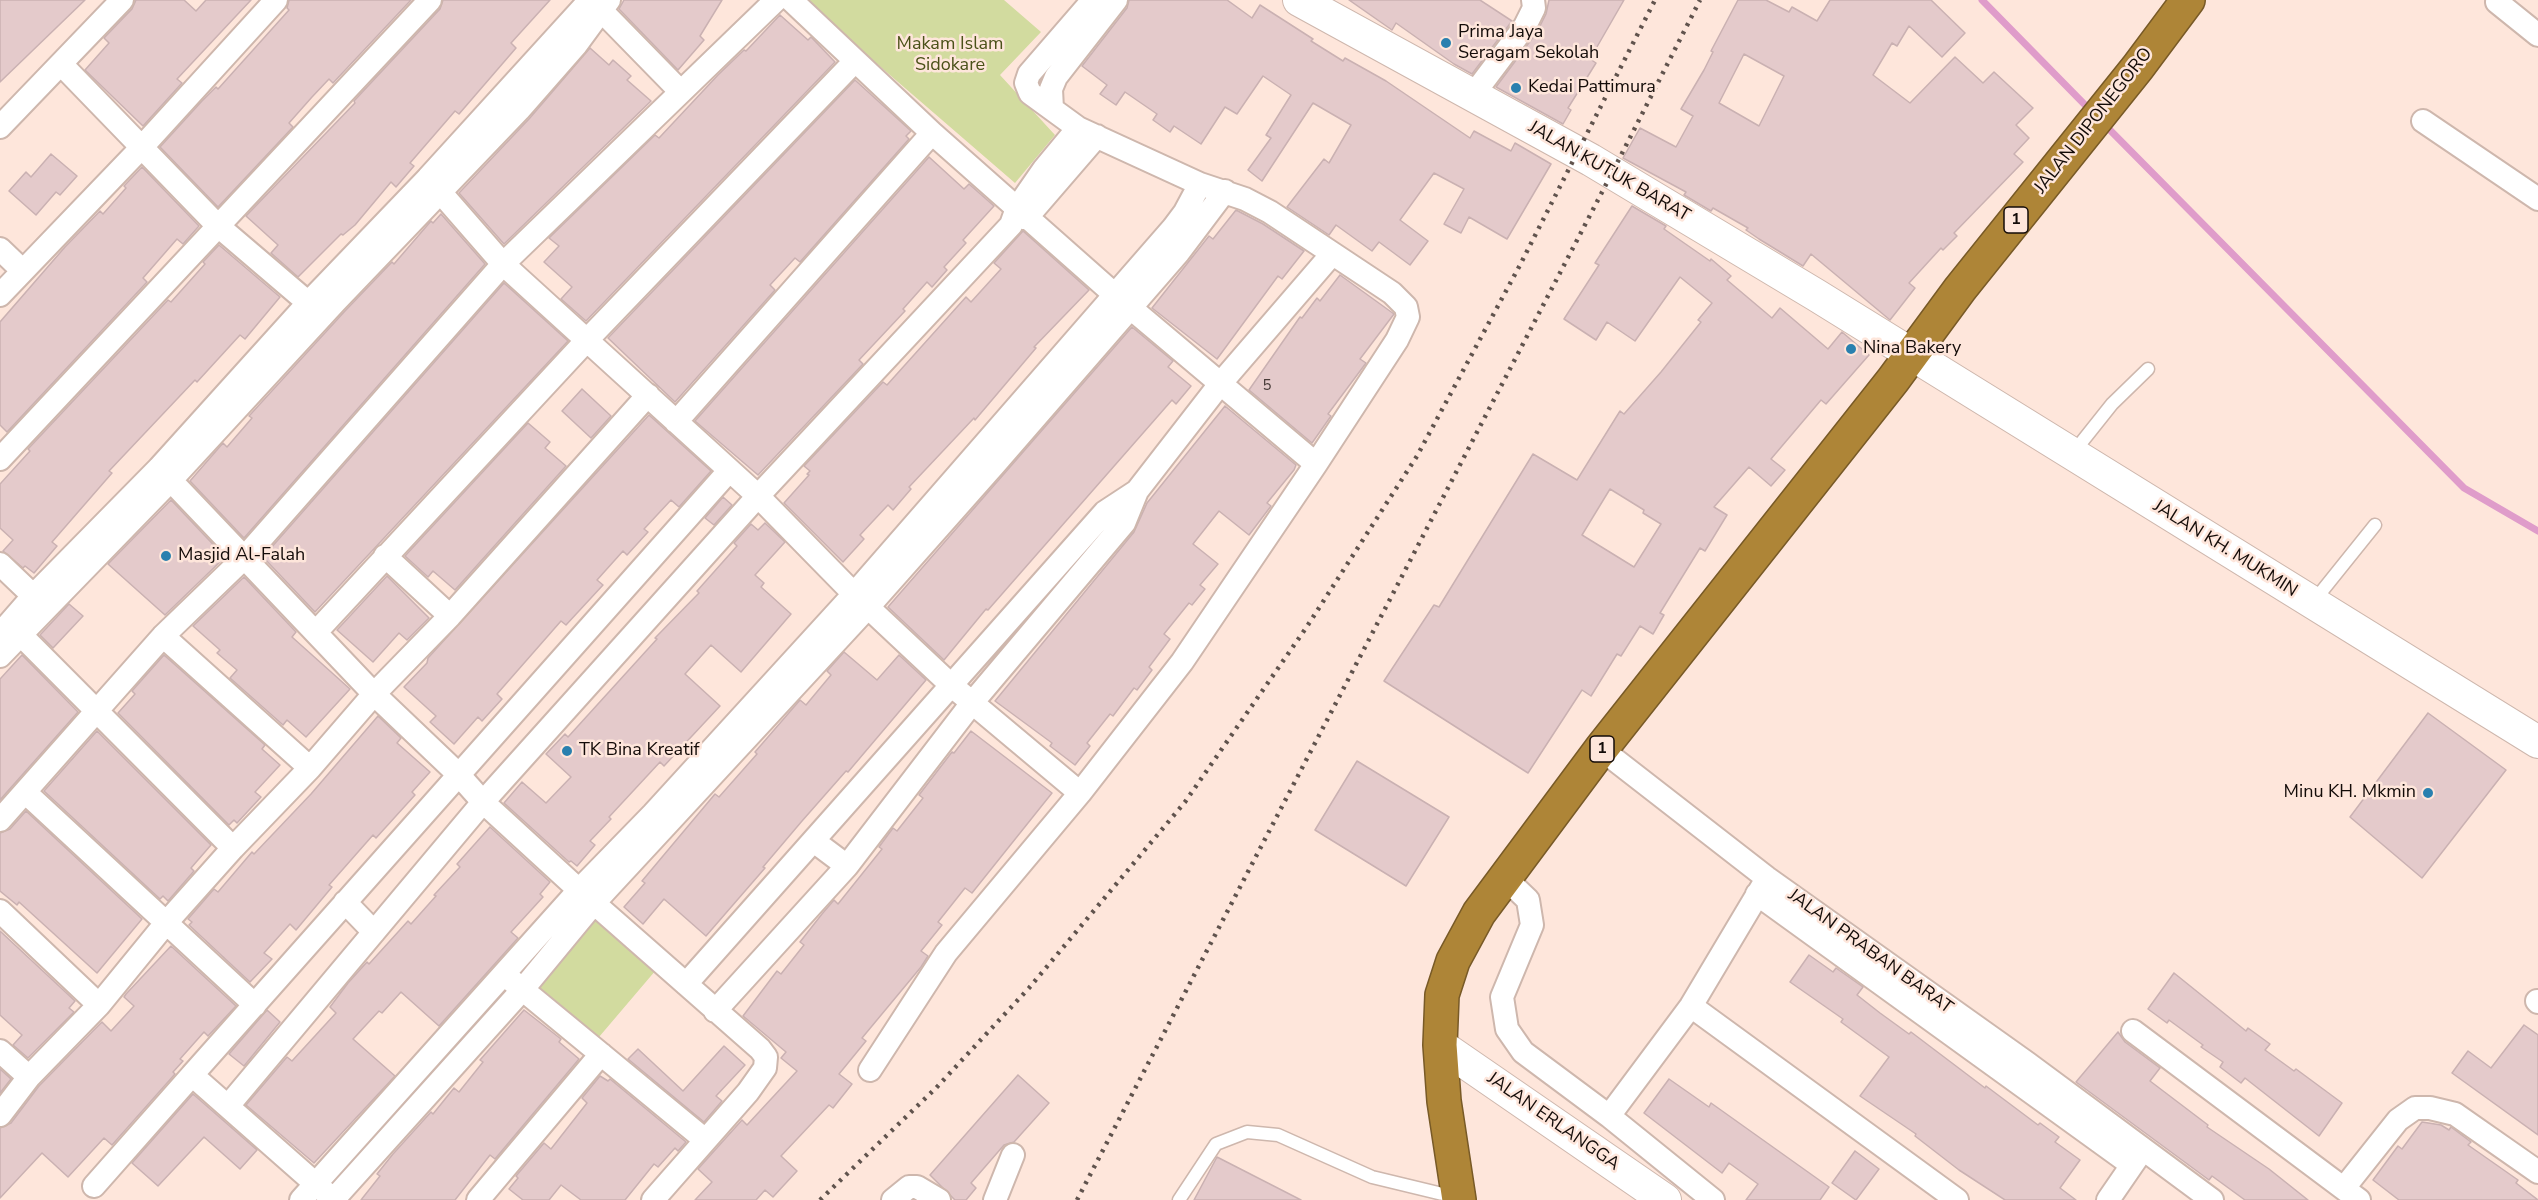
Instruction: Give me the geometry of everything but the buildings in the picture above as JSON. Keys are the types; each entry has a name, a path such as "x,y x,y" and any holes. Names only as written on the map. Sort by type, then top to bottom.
{"highway":[{"name":"JALAN DIPONEGORO","path":"1912,355 1960,290 2138,67 2188,0"},
{"name":"1","path":"1458,1199 1444,1101 1440,1045 1442,994 1452,961 1479,913 1601,749 1912,355"}],"street":[{"path":"0,127 122,0"},
{"path":"0,295 142,147 276,0"},
{"path":"0,459 430,0"},
{"path":"0,820 163,636 245,557 503,264 776,0"},
{"path":"791,0 1020,215 1316,464"},
{"path":"870,1070 946,953 1080,793 1182,662 1316,464 1397,340 1408,318 1406,307 1392,293 1270,212 1225,191 1200,184 1088,132 1052,110 1030,93 1026,83 1029,74 1093,0"},
{"path":"1052,110 1051,89 1056,77 1116,0"},
{"name":"JALAN KUTUK BARAT","path":"1299,0 1591,160 1816,294 1912,355"},
{"path":"1473,95 1525,26 1534,8 1533,0"},
{"path":"2497,2 2538,34"},
{"path":"0,656 11,630 165,474 315,309 434,185 519,110 598,3 680,91"},
{"path":"317,631 587,340 855,61"},
{"path":"61,64 218,225 315,309"},
{"path":"2423,121 2538,199"},
{"path":"228,1106 483,802 758,496 1020,215 1044,169 1088,132"},
{"path":"676,422 932,133"},
{"path":"308,1192 504,974 586,897 862,600 1122,301 1185,213 1200,184"},
{"path":"434,185 503,264 758,496 951,685 1080,793"},
{"path":"1122,301 1179,252 1225,191"},
{"path":"0,249 23,271"},
{"path":"686,984 1105,512 1137,491 1220,384 1332,254"},
{"name":"JALAN KH. MUKMIN","path":"1912,355 2538,742"},
{"path":"0,1115 29,1077 99,1005 165,923 310,768 374,694 450,616 648,395"},
{"path":"94,1186 728,471"},
{"path":"165,474 317,631 374,694 458,774 483,802 586,897 760,1049 766,1057 765,1068 748,1092 704,1139 653,1200"},
{"path":"715,1011 847,866 972,703 1124,523 1130,514 1137,491"},
{"path":"385,556 450,616"},
{"path":"0,564 40,602"},
{"path":"11,630 233,848"},
{"path":"163,636 310,768"},
{"path":"581,636 610,660"},
{"name":"JALAN PRABAN BARAT","path":"1601,749 1762,886 2138,1156 2212,1200"},
{"path":"25,792 255,1005"},
{"path":"814,842 847,866"},
{"path":"1505,878 1528,900 1532,925 1502,997 1507,1029 1523,1052 1609,1116 1713,1200"},
{"path":"1609,1116 1691,1006 1762,886"},
{"path":"192,1075 228,1106 308,1192 333,1200 523,989 586,897"},
{"path":"345,902 374,932"},
{"path":"0,911 99,1005"},
{"path":"504,974 704,1139"},
{"path":"1691,1006 1957,1200"},
{"path":"2133,1031 2351,1194 2398,1120 2415,1108 2430,1108 2455,1114 2538,1172"},
{"name":"JALAN ERLANGGA","path":"1440,1045 1665,1200"},
{"path":"0,1051 29,1077"},
{"path":"478,1200 601,1054"},
{"path":"995,1200 1013,1155"},
{"path":"2108,1200 2138,1156"},
{"path":"893,1200 909,1187 917,1187 939,1200"}],"lane":[{"path":"2072,454 2112,404 2148,369"},
{"path":"2313,603 2375,525"},
{"path":"1179,1200 1216,1144 1247,1132 1278,1135 1372,1177 1458,1199"}],"green space":[{"name":"Makam Islam Sidokare","path":"803,0 1004,0 1041,32 1000,75 1055,135 1015,183"},
{"path":"591,912 656,970 599,1037 533,982"}],"waterway":[{"path":"1982,0 2091,111"},
{"path":"2103,123 2464,488 2538,531"}],"railway":[{"path":"820,1200 936,1088 1029,988 1185,802 1306,628 1417,456 1520,265 1655,0"},
{"path":"1077,1200 1700,0"}],"place":[{"name":"Prima Jaya Seragam Sekolah","path":"1446,43"},
{"name":"Kedai Pattimura","path":"1516,88"},
{"name":"Nina Bakery","path":"1851,349"},
{"name":"Masjid Al-Falah","path":"166,556"},
{"name":"TK Bina Kreatif","path":"567,751"},
{"name":"Minu KH. Mkmin","path":"2428,793"}]}
